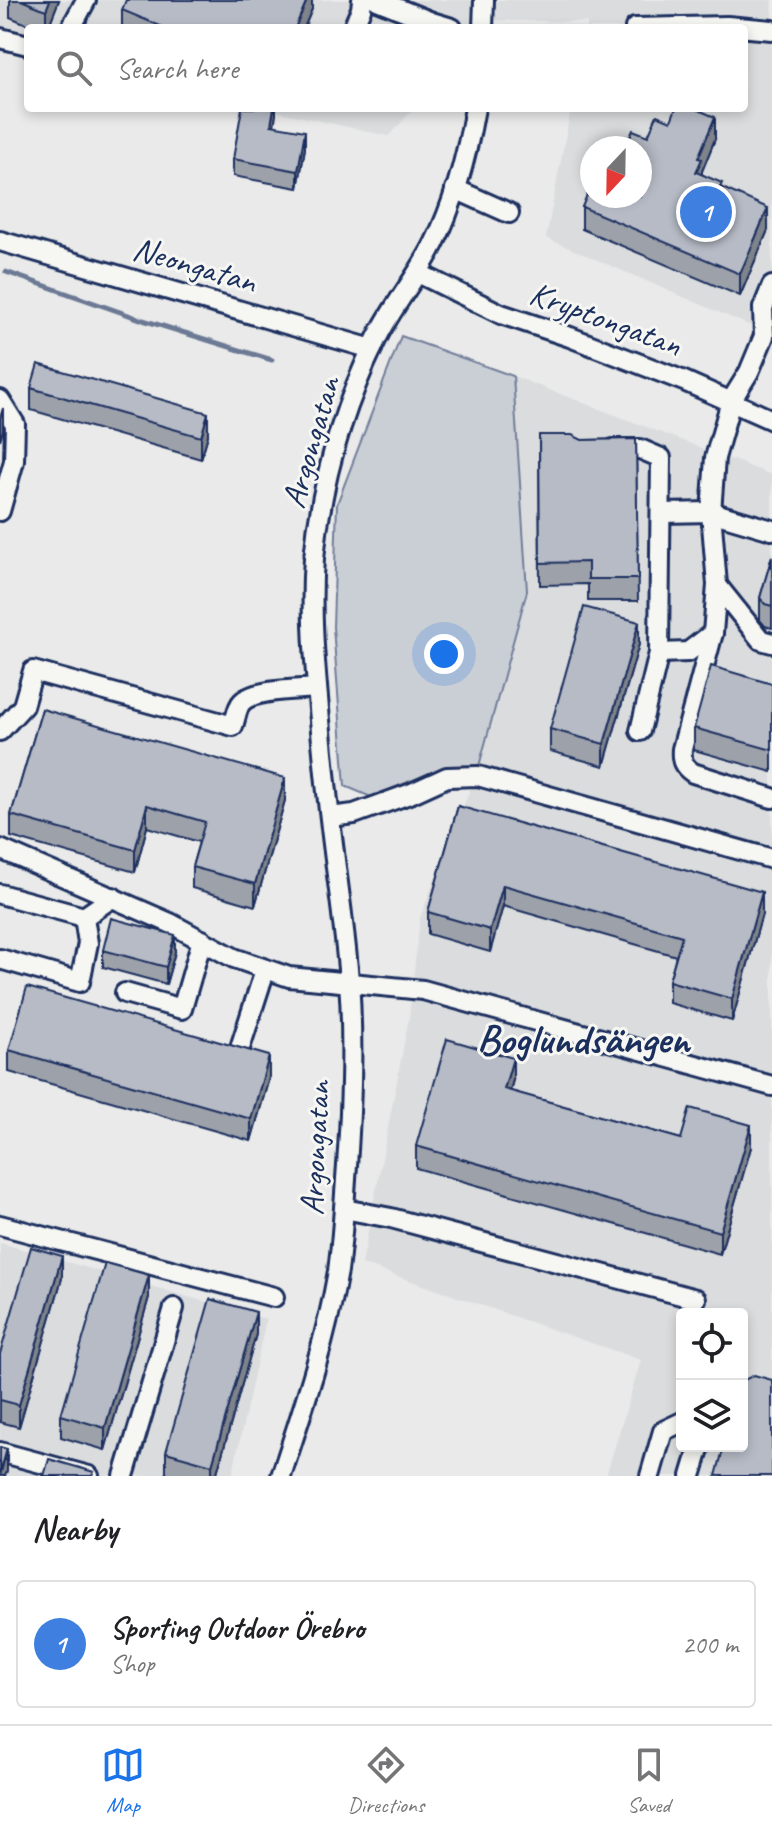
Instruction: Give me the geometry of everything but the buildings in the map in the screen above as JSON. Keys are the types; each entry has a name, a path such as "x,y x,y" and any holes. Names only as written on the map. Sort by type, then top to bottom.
{"street":[{"path":"73,24 86,0"},
{"path":"355,24 362,0"},
{"path":"377,0 439,24"},
{"path":"483,24 484,0"},
{"path":"748,28 772,30"},
{"path":"0,38 24,44"},
{"name":"Argongatan","path":"281,1476 304,1408 338,1271 352,1078 349,983 317,688 312,598 320,515 328,473 348,406 394,307 435,242 455,189 474,112"},
{"path":"455,189 509,213"},
{"name":"Neongatan","path":"0,241 372,349"},
{"name":"Kryptongatan","path":"418,273 501,314 570,337 772,420"},
{"path":"772,286 763,308 764,336 749,372 731,401 715,458 711,512 717,585 713,633 681,759 684,767 693,773 772,798"},
{"path":"0,400 15,424 14,461 0,511"},
{"path":"597,450 640,449 661,458 659,653 640,731"},
{"path":"662,513 711,512 772,530"},
{"path":"717,585 761,640 772,643"},
{"path":"659,653 688,652 713,633"},
{"path":"0,731 23,706 33,671 233,726 239,706 261,692 317,688"},
{"path":"330,817 354,814 447,777 478,776 772,859"},
{"path":"0,849 170,923 234,958 265,970 289,977 423,990 772,1086"},
{"path":"0,894 84,917 113,897"},
{"path":"0,959 80,982 88,943 84,917"},
{"path":"125,993 182,1009 202,940"},
{"path":"239,1051 265,970"},
{"path":"344,1209 391,1218 696,1299"},
{"path":"0,1226 274,1297"},
{"path":"124,1476 174,1308"},
{"path":"650,1476 663,1431 676,1425"},
{"path":"0,1452 89,1476"},
{"path":"691,1476 698,1452"}],"shaded area":[{"path":"0,0 772,0 772,335 546,238 570,112 748,112 748,24 587,24 493,20 490,24 24,24 24,56 0,51"},
{"path":"280,112 410,112 389,136"},
{"path":"401,336 513,376 527,591 479,766 445,767 371,797 345,786 333,627 337,504"},
{"path":"513,376 772,475 772,1476 606,1476 641,1360 362,1264 409,1018 420,918 479,766 527,591"},
{"path":"0,1243 266,1319 232,1476 0,1476"}],"waterway":[{"path":"6,272 143,320 272,360"}],"place":[{"name":"Sporting Outdoor Örebro","path":"706,212"}],"district":[{"name":"Boglundsängen","path":"583,1038"}]}
